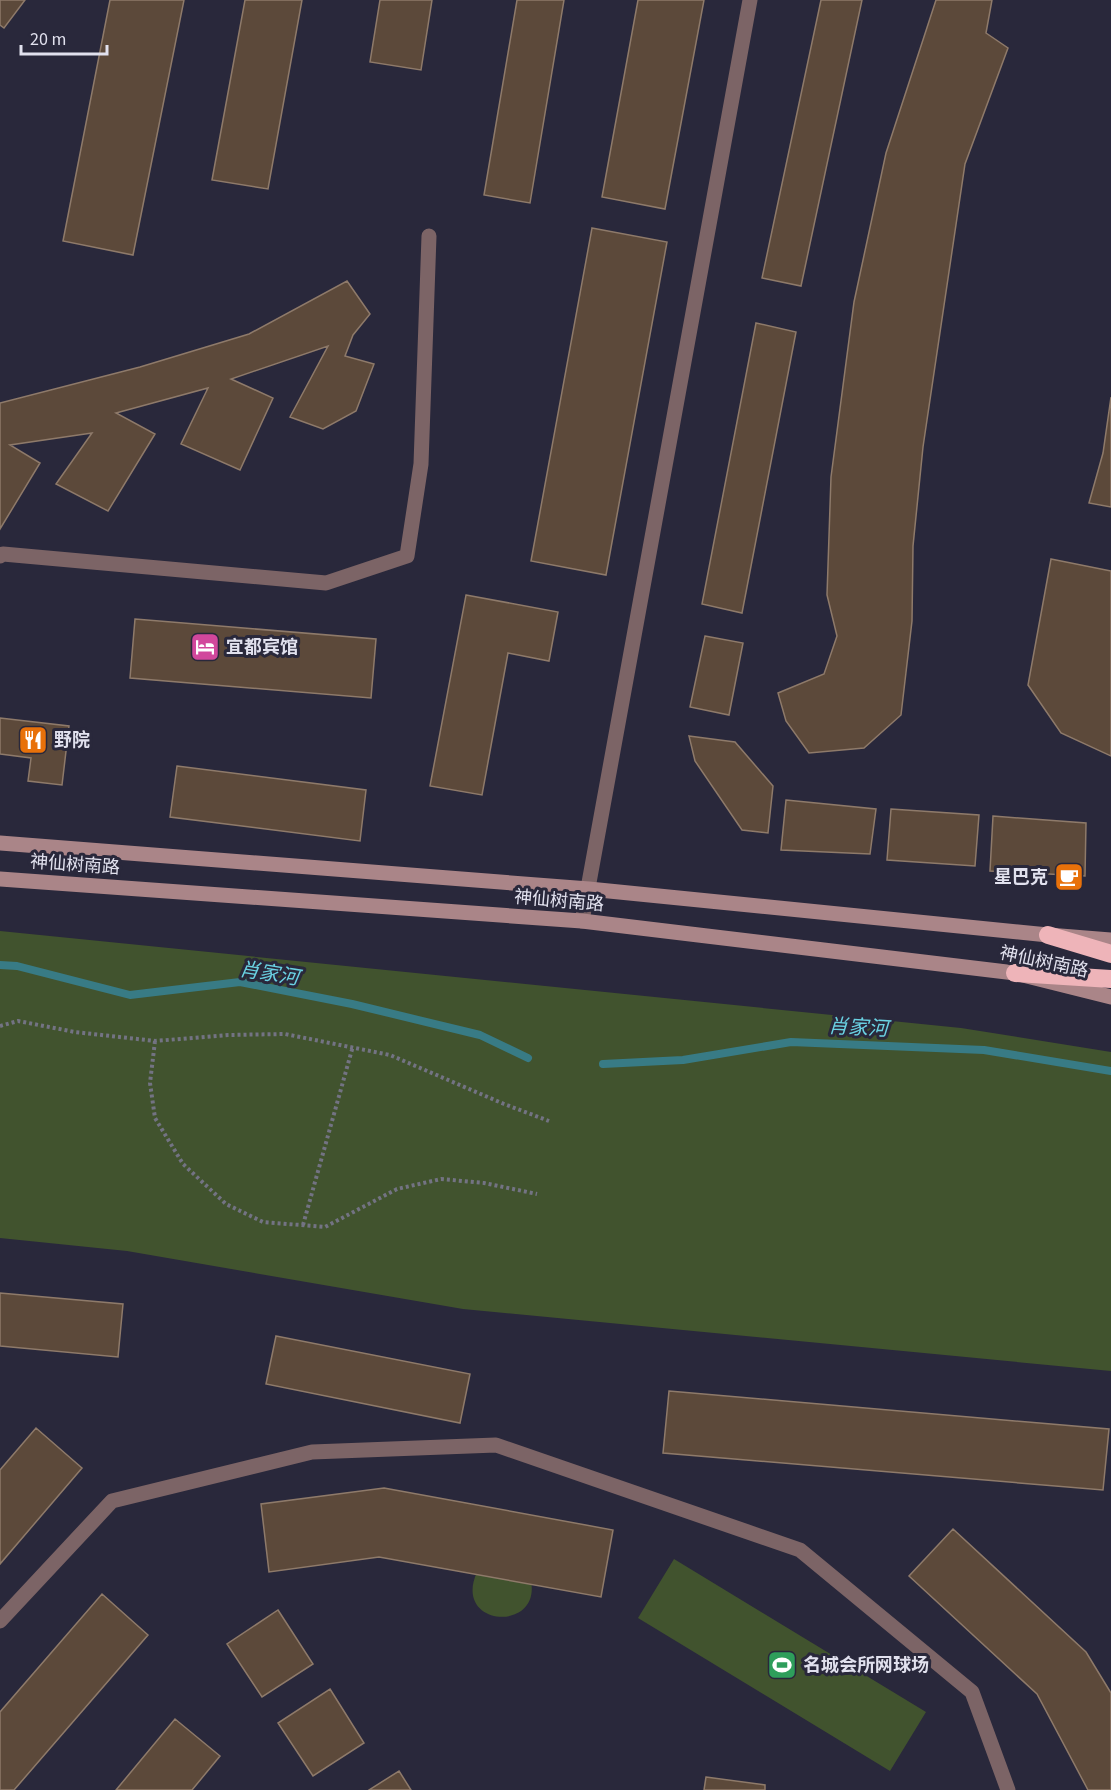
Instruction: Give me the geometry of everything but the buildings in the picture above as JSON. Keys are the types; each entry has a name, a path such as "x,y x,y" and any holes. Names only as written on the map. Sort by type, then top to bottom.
{"highway":[{"path":"1048,935 1111,954"},
{"path":"1015,973 1111,979"}],"main road":[{"path":"0,843 589,889 1111,940"},
{"name":"神仙树南路","path":"0,879 582,921 1015,973 1111,997"}],"street":[{"path":"582,921 750,0"},
{"path":"0,556 3,554 326,583 407,556 421,464 429,236"},
{"path":"0,1622 112,1501 312,1452 495,1445 800,1550 972,1692 1008,1790"}],"path":[{"path":"0,1026 18,1021 75,1032 155,1041 228,1035 285,1034 390,1055 549,1121"},
{"path":"155,1041 150,1083 155,1118 183,1164 226,1204 263,1222 325,1227 397,1189 441,1179 484,1183 537,1194"},
{"path":"303,1225 352,1046"}],"green space":[{"path":"0,931 961,1028 1111,1052 1111,1371 463,1309 127,1251 0,1238"},
{"name":"名城会所网球场","path":"674,1559 926,1712 890,1771 638,1618"},
{"path":"477,1572 531,1581 531,1598 523,1609 512,1616 498,1617 486,1613 476,1604 473,1590"}],"waterway":[{"name":"肖家河","path":"0,965 17,966 130,995 240,982 352,1004 480,1035 528,1058"},
{"name":"肖家河","path":"603,1064 683,1060 791,1042 984,1050 1111,1071"}],"place":[{"name":"宜都宾馆","path":"205,647"},
{"name":"野院","path":"33,740"},
{"name":"星巴克","path":"1069,877"},
{"name":"名城会所网球场","path":"782,1665"}]}
